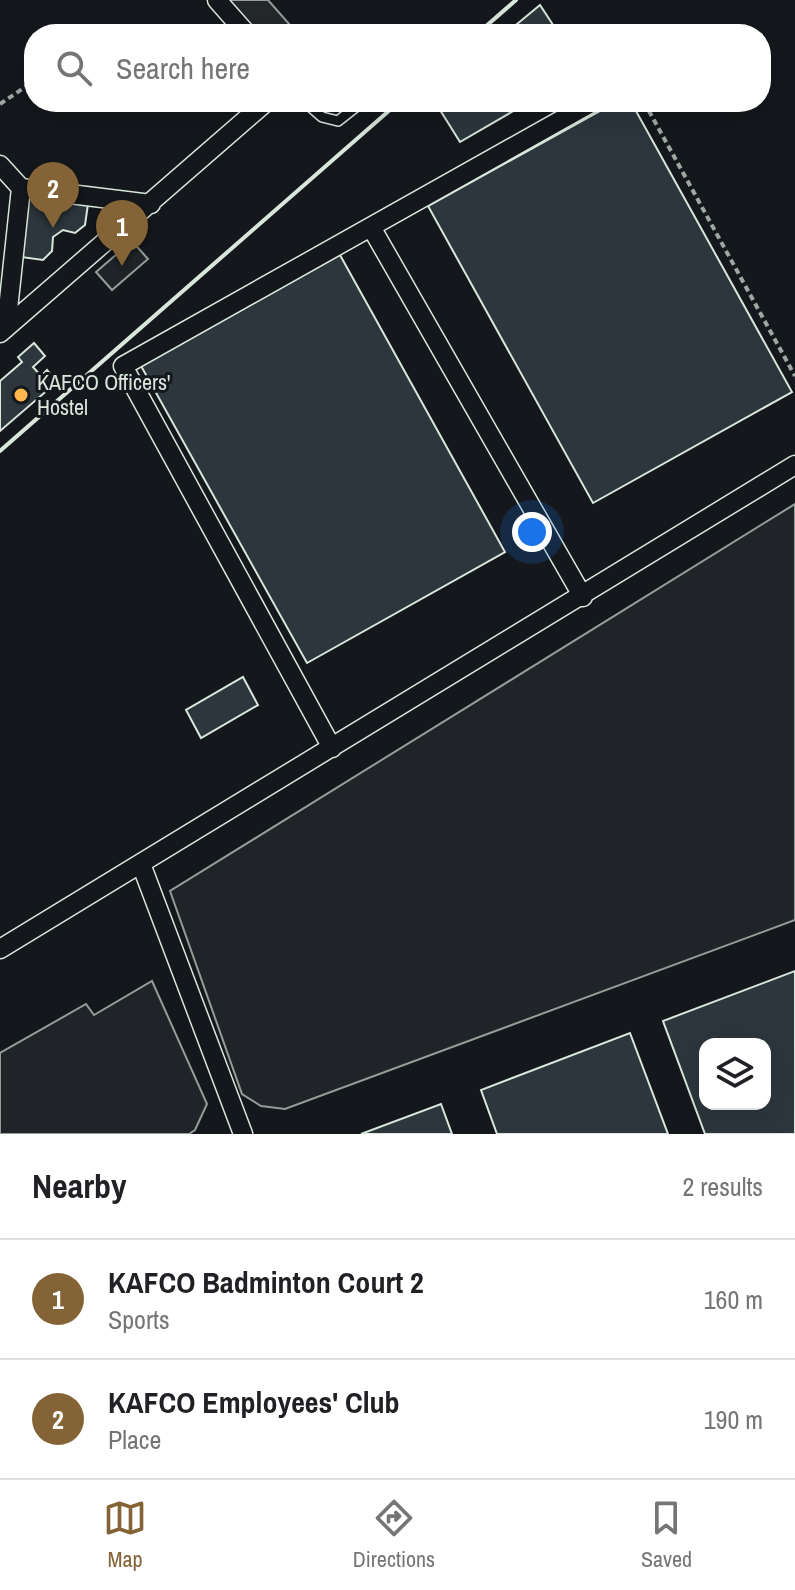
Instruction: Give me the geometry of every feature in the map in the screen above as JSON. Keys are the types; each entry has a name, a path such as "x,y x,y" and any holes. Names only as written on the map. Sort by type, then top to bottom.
{"street":[{"path":"217,0 238,24"},
{"path":"3,330 255,112"},
{"path":"332,748 123,366 575,112"},
{"path":"0,165 21,188 151,204"},
{"path":"3,330 21,188"},
{"path":"371,227 583,597"},
{"path":"0,949 583,597 795,465"},
{"path":"141,864 243,1134"}],"lane":[{"path":"316,112 322,117 338,121 349,112"}],"path":[{"path":"0,104 24,88"},
{"path":"650,112 795,376"}],"shaded area":[{"path":"225,0 268,0 289,24 246,24"},
{"path":"132,241 148,259 112,290 96,272"},
{"path":"795,504 795,920 285,1109 261,1106 242,1094 170,891"},
{"path":"152,981 207,1104 195,1130 189,1134 0,1134 0,1053 86,1004 94,1015"}],"building":[{"path":"540,5 552,24 517,24"},
{"path":"441,112 512,112 460,142"},
{"path":"598,112 637,112 792,392 593,503 428,206"},
{"path":"28,197 88,204 85,225 75,233 63,230 53,237 52,251 43,260 21,257"},
{"path":"340,255 505,552 307,663 141,366"},
{"name":"KAFCO Officers' Hostel","path":"34,343 45,356 33,367 41,376 47,370 57,382 0,431 0,381 22,362 18,357"},
{"path":"243,677 258,705 201,738 186,710"},
{"path":"795,971 795,1134 705,1134 663,1021"},
{"path":"630,1033 668,1134 497,1134 481,1090"},
{"path":"441,1104 452,1134 361,1134"}],"wall":[{"path":"488,24 516,0"},
{"path":"0,451 388,112"}],"place":[{"name":"KAFCO Employees' Club","path":"53,228"},
{"name":"KAFCO Badminton Court 2","path":"122,266"},
{"name":"KAFCO Officers' Hostel","path":"21,395"}]}
